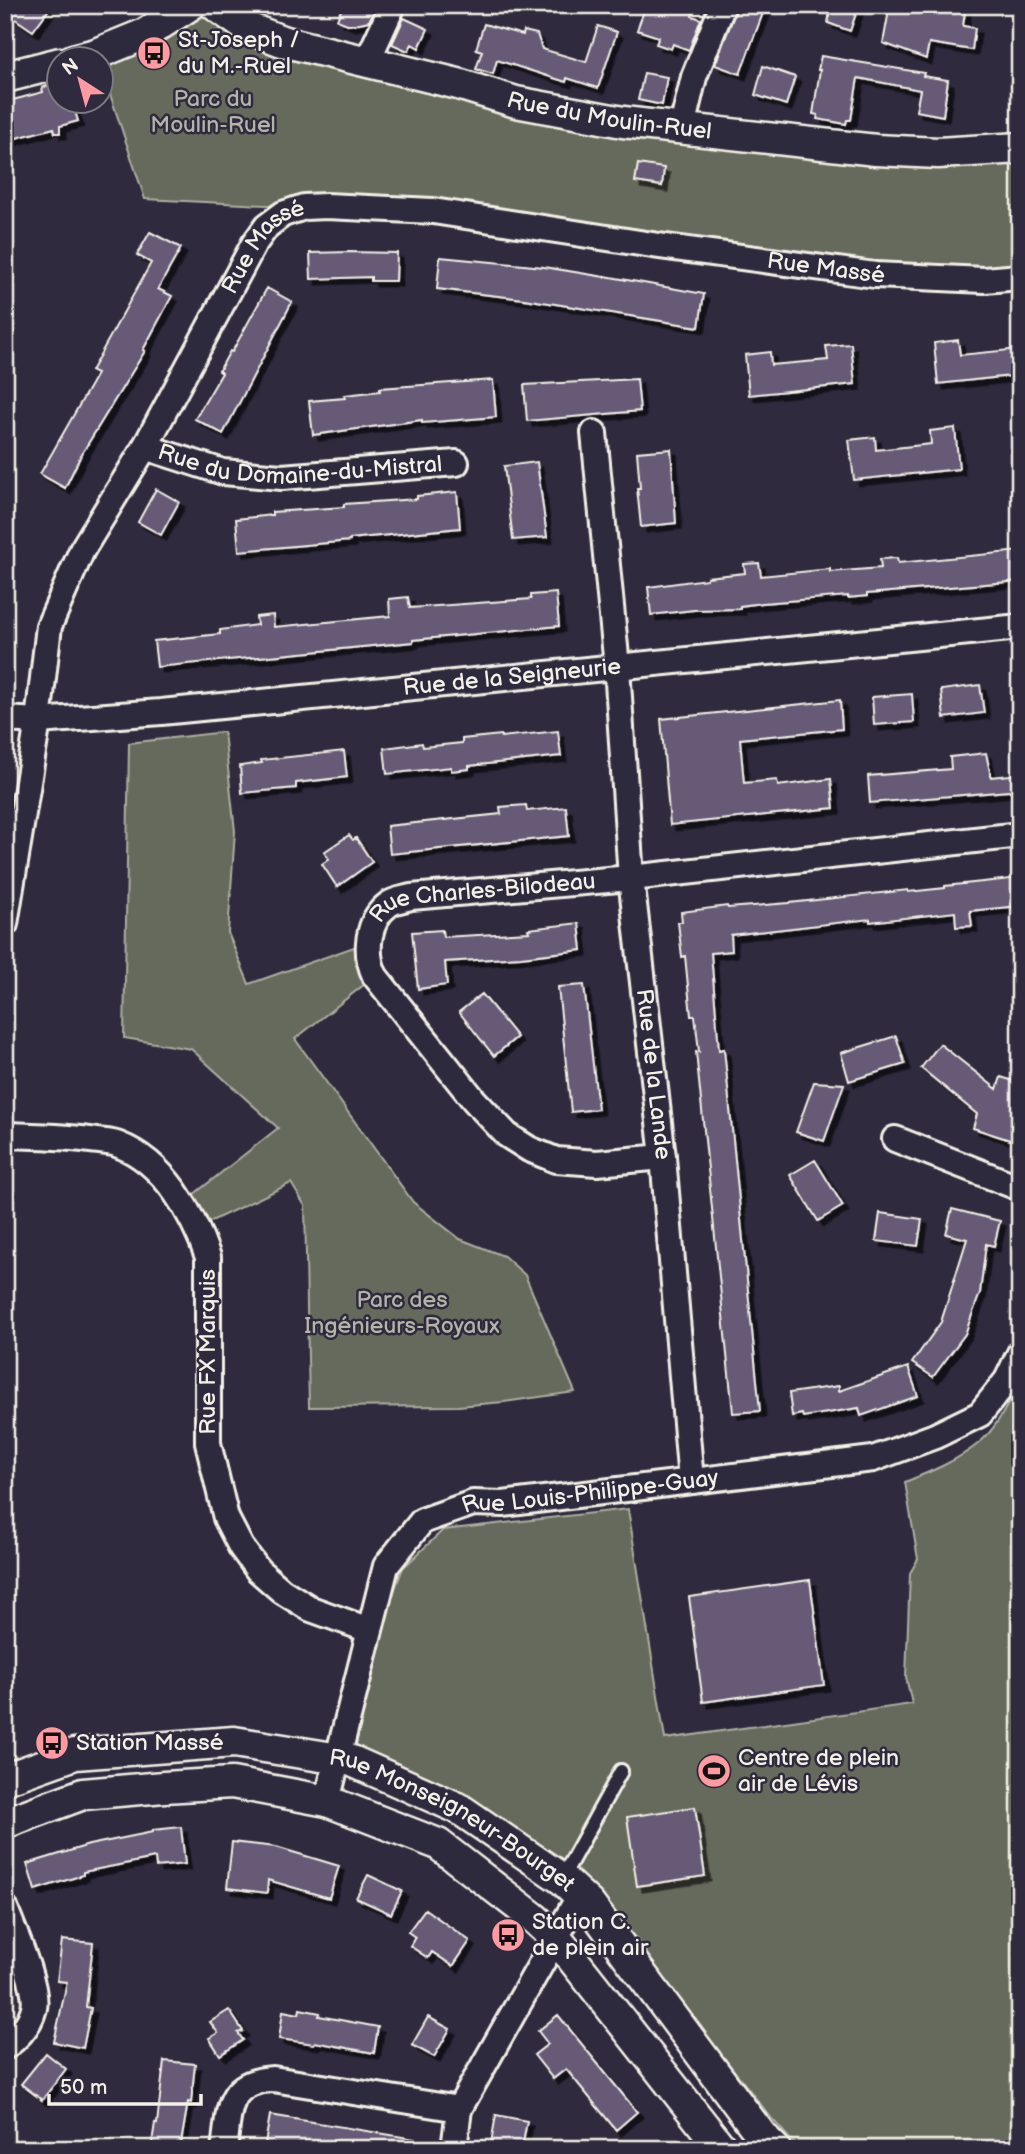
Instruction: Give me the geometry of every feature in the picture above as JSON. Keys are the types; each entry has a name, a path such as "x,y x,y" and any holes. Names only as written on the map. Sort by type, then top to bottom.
{"street":[{"path":"116,46 145,34 190,5"},
{"name":"Rue du Moulin-Ruel","path":"215,5 248,28 282,41 458,84 516,102 623,122 876,150 938,153 1020,148"},
{"path":"367,62 393,5"},
{"path":"682,127 694,77 723,5"},
{"path":"10,71 46,65"},
{"name":"Rue Massé","path":"5,924 38,720 49,625 82,550 145,447 254,244 267,226 283,214 304,207 326,206 433,211 673,248 875,275 984,280 1020,277"},
{"name":"Rue de la Lande","path":"594,433 617,667 631,878 663,1157 691,1481"},
{"name":"Rue du Domaine-du-Mistral","path":"145,447 223,472 259,476 282,477 456,463"},
{"name":"Rue de la Seigneurie","path":"5,719 38,720 161,712 1020,627"},
{"name":"Rue Charles-Bilodeau","path":"663,1157 597,1163 556,1160 529,1149 508,1135 474,1100 379,982 370,966 368,942 378,916 391,903 411,897 631,878 1020,835"},
{"name":"Rue FX Marquis","path":"5,1135 70,1137 118,1144 159,1172 184,1202 198,1228 208,1257 208,1443 226,1518 241,1547 258,1570 282,1591 311,1609 369,1630"},
{"path":"895,1139 1020,1188"},
{"name":"Rue Louis-Philippe-Guay","path":"327,1801 386,1566 422,1521 473,1503 503,1504 873,1460 935,1436 980,1414 1007,1380 1020,1353"},
{"name":"Rue Monseigneur-Bourget","path":"5,1780 75,1754 234,1742 352,1761 458,1808 571,1887 589,1904 763,2144"},
{"name":"Rue Monseigneur-Bourget","path":"5,1823 83,1794 232,1783 327,1801 438,1844 534,1917 556,1938 722,2149"},
{"path":"454,2149 459,2109 556,1938 571,1887"},
{"path":"5,1908 30,1980 35,2005 17,2038 5,2047"},
{"path":"224,2149 231,2101 242,2086 256,2080 273,2079 459,2109"}],"lane":[{"path":"571,1887 621,1771"}],"green space":[{"name":"Parc du Moulin-Ruel","path":"190,5 516,102 1020,148 1020,277 304,207 145,199 116,112 116,51"},
{"name":"Parc des Ingénieurs-Royaux","path":"224,732 235,831 228,933 249,984 368,942 375,976 295,1039 413,1202 460,1239 504,1256 525,1275 575,1392 458,1406 309,1407 305,1206 291,1183 197,1228 184,1202 278,1128 191,1049 124,1038 129,743"},
{"name":"Centre de plein air de Lévis","path":"1020,1383 1020,2149 799,2149 773,2120 619,1925 355,1750 382,1622 403,1568 443,1530 628,1509 665,1739 912,1704 906,1677 910,1573 918,1559 905,1482 953,1461 979,1443 997,1423"}],"building":[{"path":"5,5 52,5 33,31 5,12"},
{"path":"343,5 376,7 369,21 350,25 337,20"},
{"path":"646,5 696,5 692,16 701,19 689,50 673,44 671,49 656,44 659,37 637,30"},
{"path":"738,5 766,5 740,74 715,65"},
{"path":"831,5 859,5 850,31 828,23"},
{"path":"890,5 966,5 963,26 975,28 972,50 929,43 926,59 883,43"},
{"path":"404,18 428,29 419,48 412,44 408,51 392,44"},
{"path":"484,24 523,35 524,31 537,34 542,49 586,62 598,26 617,32 598,88 567,78 566,82 497,60 493,74 476,69 482,51 476,49"},
{"path":"821,56 924,73 923,76 948,80 943,116 916,111 920,90 858,78 851,120 847,120 846,124 817,119 818,115 813,114"},
{"path":"763,66 795,77 786,105 755,95"},
{"path":"644,73 667,77 662,105 638,100"},
{"path":"46,87 46,116 76,116 78,121 60,126 60,133 55,133 54,128 5,141 5,102 43,92 42,88"},
{"path":"638,164 664,168 662,186 635,182"},
{"path":"150,232 181,248 158,289 172,296 143,350 145,351 81,455 65,488 40,474 97,374 91,371 151,263 137,255"},
{"path":"310,253 397,253 396,281 371,281 371,277 311,279"},
{"path":"440,257 544,267 704,294 699,327 524,299 437,289"},
{"path":"267,288 292,302 223,434 195,419"},
{"path":"958,340 960,355 1020,349 1020,375 938,384 934,343"},
{"path":"851,344 855,384 749,395 745,355 770,352 771,365 828,360 826,346"},
{"path":"637,379 640,411 527,421 524,385"},
{"path":"493,380 496,417 422,423 422,420 313,435 309,401 345,398 344,395 380,391 380,388"},
{"path":"955,428 959,469 854,480 849,440 875,437 876,450 931,444 930,431"},
{"path":"671,449 676,523 641,527 637,452"},
{"path":"537,462 547,537 513,540 504,466"},
{"path":"156,489 179,502 161,535 138,522"},
{"path":"457,492 460,528 239,551 236,519 272,515 272,512 344,507 344,504 417,499 417,496"},
{"path":"1020,551 1020,581 867,594 848,598 763,603 740,606 740,609 651,615 648,587 745,573 744,564 759,563 761,576 830,569 830,572 881,568 880,559 897,558 898,563"},
{"path":"556,593 559,626 157,667 154,641 220,634 220,630 257,625 256,617 273,615 274,627 390,616 389,599 408,597 410,608 531,599 531,595"},
{"path":"980,685 984,713 944,718 941,690"},
{"path":"912,694 914,722 874,725 872,697"},
{"path":"840,700 842,729 740,739 744,783 777,780 778,786 831,779 834,808 670,825 661,719"},
{"path":"558,731 561,756 469,766 469,769 451,771 451,767 387,774 384,748 422,743 423,747 462,743 462,739"},
{"path":"344,751 347,777 296,783 296,788 242,793 240,766 262,763 261,760"},
{"path":"986,753 991,777 1020,774 1020,790 870,803 868,776 951,769 950,757"},
{"path":"526,805 527,811 566,807 569,836 390,854 387,826 501,814 500,807"},
{"path":"349,835 353,840 356,838 372,862 337,887 322,864 329,859 324,852"},
{"path":"1020,878 1020,906 970,911 972,926 956,927 955,912 870,922 870,919 731,935 732,951 711,953 719,1050 724,1049 760,1411 733,1413 696,1052 699,1052 695,1016 691,1016 685,956 682,957 678,922 682,922 681,912 908,892"},
{"path":"579,923 582,950 445,962 447,985 418,989 412,932 442,930 443,937 529,932 528,929"},
{"path":"584,985 598,1109 571,1112 558,987"},
{"path":"482,994 517,1037 494,1056 459,1012"},
{"path":"896,1036 905,1064 849,1081 841,1053"},
{"path":"940,1044 997,1089 1001,1077 1020,1083 1020,1121 1013,1141 973,1128 977,1114 921,1068"},
{"path":"814,1082 844,1084 824,1141 796,1132"},
{"path":"815,1160 843,1206 818,1221 790,1175"},
{"path":"952,1209 1000,1221 994,1246 986,1244 980,1293 965,1334 933,1377 912,1363 941,1322 967,1239 946,1234"},
{"path":"880,1213 922,1219 918,1246 876,1241"},
{"path":"908,1367 918,1396 861,1416 859,1408 803,1417 802,1414 792,1416 789,1393 839,1386 839,1391"},
{"path":"810,1580 824,1685 703,1702 689,1597"},
{"path":"695,1807 705,1876 637,1886 627,1817"},
{"path":"181,1827 185,1864 156,1867 155,1858 83,1872 83,1875 35,1890 27,1864 89,1845 153,1830"},
{"path":"232,1842 276,1847 339,1866 329,1898 268,1880 267,1893 227,1888"},
{"path":"368,1875 402,1891 391,1914 356,1898"},
{"path":"425,1909 470,1941 453,1966 432,1952 428,1958 410,1946 415,1937 408,1932"},
{"path":"62,1940 93,1943 86,2007 91,2008 83,2048 54,2042 67,1982 57,1981"},
{"path":"300,2009 320,2013 319,2016 378,2027 374,2053 315,2042 279,2039 283,2011 299,2014"},
{"path":"229,2010 243,2031 238,2033 243,2040 220,2055 209,2038 218,2033 210,2022"},
{"path":"558,2015 637,2112 616,2130 566,2069 553,2079 534,2055 548,2044 538,2031"},
{"path":"428,2017 450,2029 434,2057 412,2045"},
{"path":"46,2053 66,2069 42,2100 21,2084"},
{"path":"164,2061 195,2064 191,2103 188,2102 180,2149 151,2149 155,2123 157,2124"},
{"path":"270,2115 421,2140 420,2149 292,2149 265,2144"},
{"path":"496,2115 527,2121 522,2149 490,2149"}],"place":[{"name":"St-Joseph / du M.-Ruel","path":"154,53"},
{"name":"Station Massé","path":"52,1743"},
{"name":"Centre de plein air de Lévis","path":"714,1771"},
{"name":"Station C. de plein air","path":"508,1935"}]}
